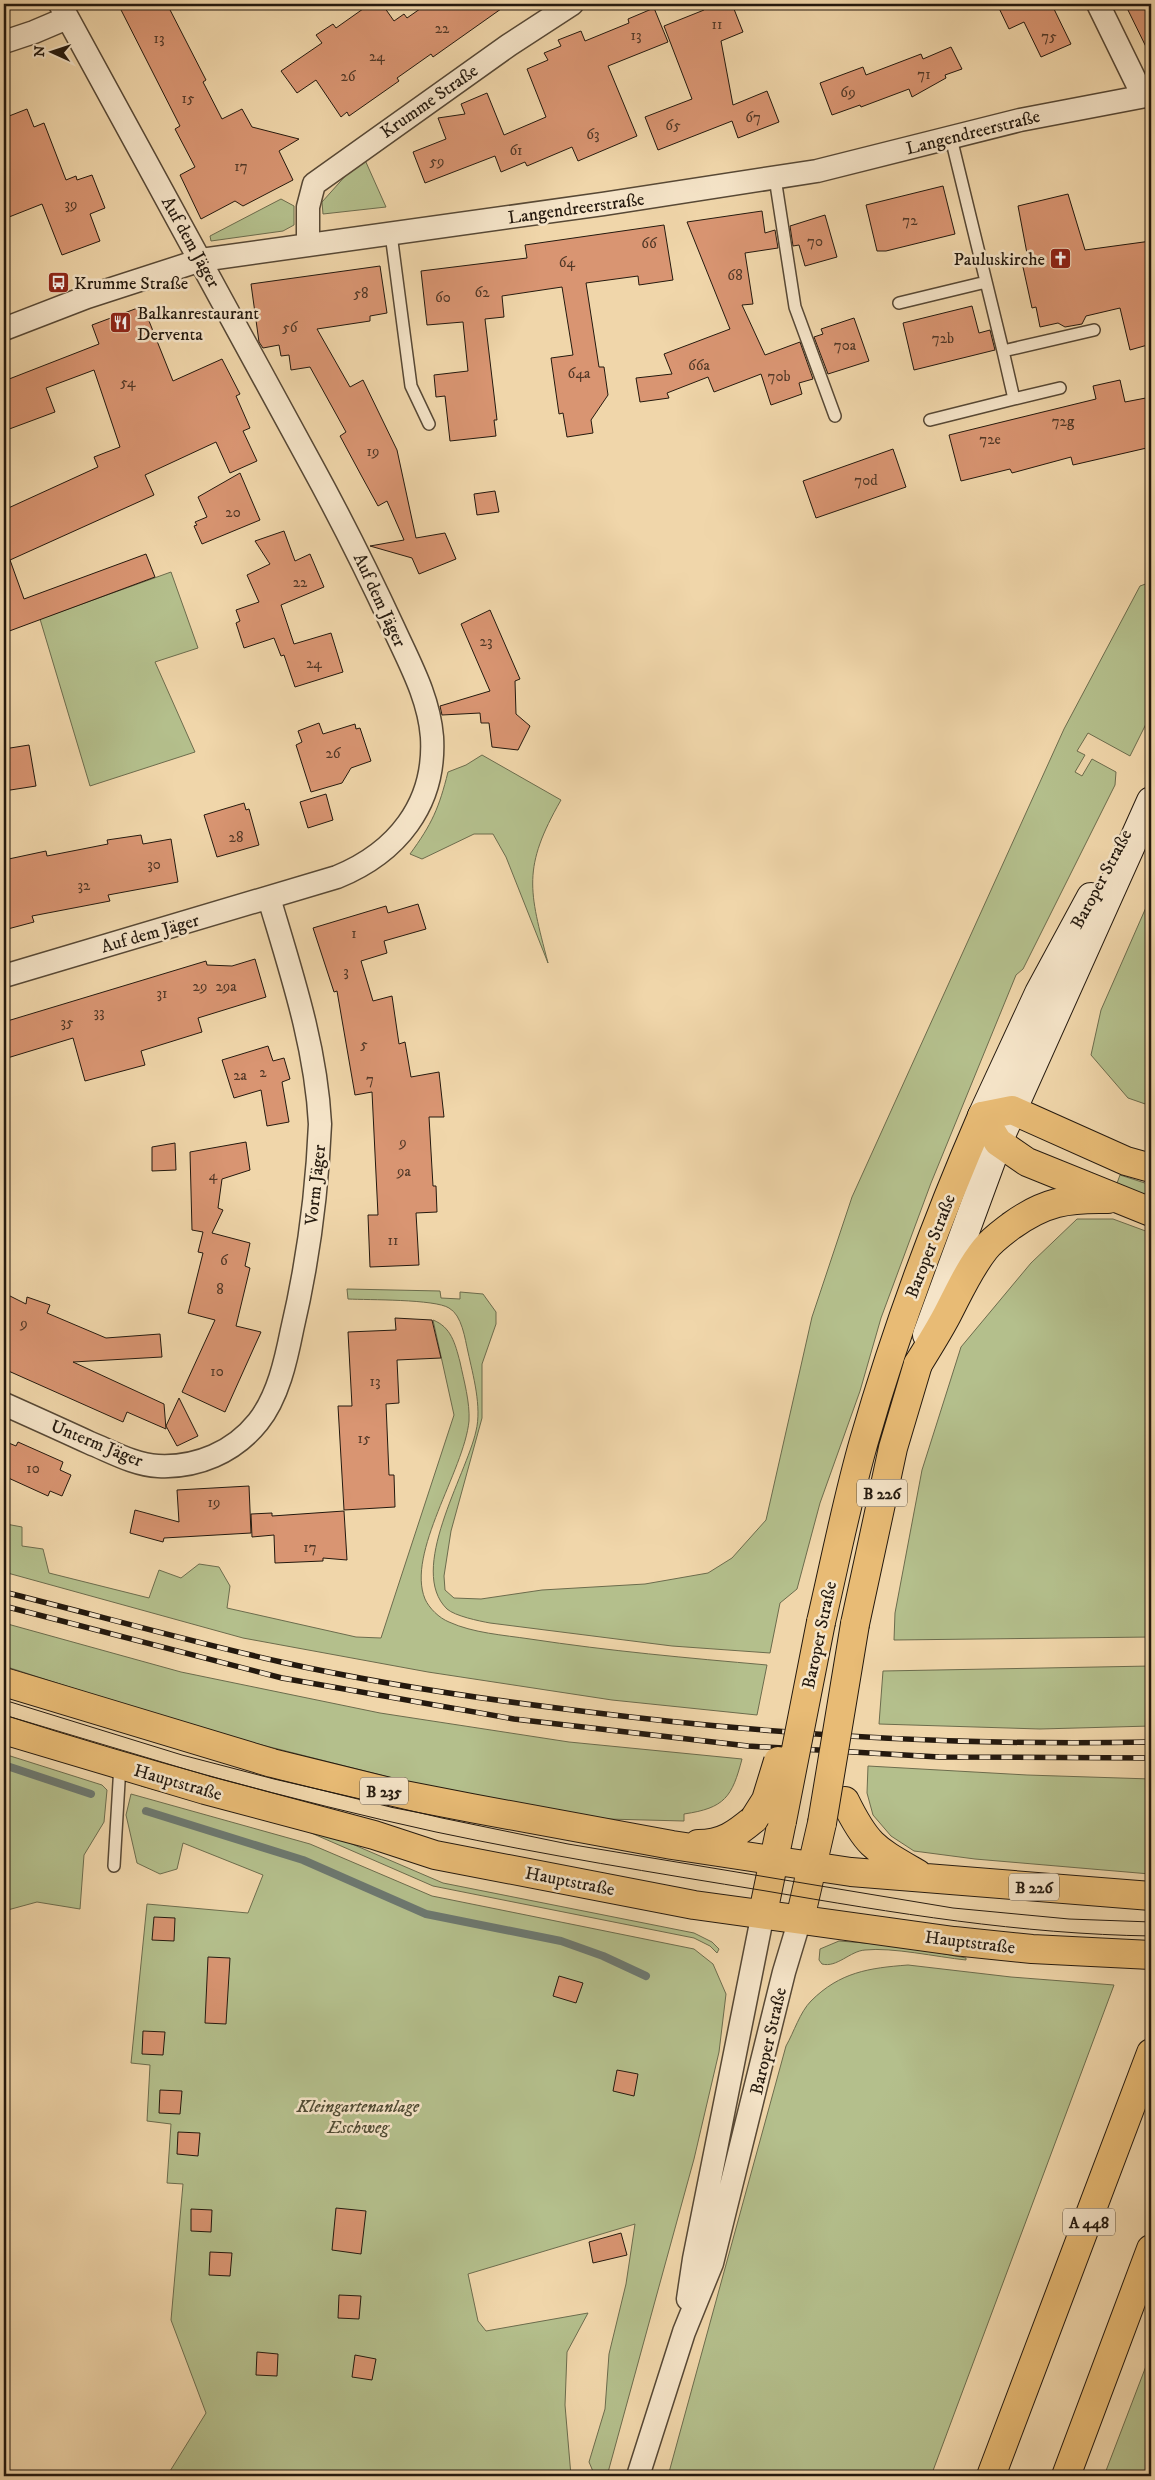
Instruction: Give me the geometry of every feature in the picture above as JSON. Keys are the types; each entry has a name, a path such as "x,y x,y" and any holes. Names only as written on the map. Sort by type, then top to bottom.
{"main road":[{"name":"Baroper Straße","path":"763,1913 821,1622 863,1443 885,1371 955,1178 982,1116 1039,993 1151,786"},
{"name":"Baroper Straße","path":"800,1919 822,1823 855,1624 893,1448 918,1364 934,1314 998,1142 1151,801"},
{"path":"1151,1168 1126,1161 1012,1110 982,1116 998,1142 1026,1162 1151,1212"},
{"path":"918,1364 947,1316 964,1281 985,1248 1000,1235 1031,1211 1055,1203 1085,1198 1122,1200"},
{"name":"B 235","path":"4,1682 224,1749 394,1793 672,1845 812,1866"},
{"name":"Hauptstraße","path":"4,1730 120,1765 374,1835 435,1855 694,1905 1032,1949 1151,1955"},
{"name":"Baroper Straße","path":"672,1845 715,1844 738,1832 754,1819 766,1800 778,1762 797,1739"},
{"name":"Baroper Straße","path":"836,1744 844,1781 844,1801 856,1825 868,1842 883,1854 928,1879"},
{"name":"B 226","path":"812,1866 928,1879 1151,1896"},
{"name":"A 448","path":"991,2476 1151,2053"},
{"path":"1066,2476 1151,2249"}],"street":[{"name":"Krumme Straße","path":"308,245 308,207 314,184 493,56 572,4"},
{"path":"1098,4 1147,96"},
{"path":"4,42 34,32 63,11"},
{"name":"Auf dem Jäger","path":"4,976 269,898 337,877 362,867 398,838 423,799 430,771 432,739 427,701 354,542 63,11"},
{"name":"Langendreerstraße","path":"4,329 87,298 201,260 817,171 1020,120 1147,96"},
{"name":"Vorm Jäger","path":"221,1453 239,1442 259,1421 274,1393 285,1362 305,1276 319,1155 319,1101 306,1022 269,898"},
{"name":"Unterm Jäger","path":"4,1404 115,1454 147,1465 191,1464 221,1453"},
{"name":"Baroper Straße","path":"684,2332 694,2259 763,1913"},
{"name":"Baroper Straße","path":"638,2476 684,2332 712,2263 784,1972 800,1919"}],"lane":[{"path":"951,138 1014,399"},
{"path":"775,178 795,307 835,416"},
{"path":"391,234 411,386 429,424"},
{"path":"899,303 986,282"},
{"path":"1003,351 1094,330"},
{"path":"930,420 1060,388"},
{"path":"114,1866 120,1765"}],"green space":[{"path":"365,160 386,207 323,214 322,202 348,173"},
{"path":"281,199 294,206 294,225 283,231 211,241 210,236"},
{"path":"171,572 198,648 155,662 195,752 90,786 40,619"},
{"path":"1151,582 1151,714 1130,756 1088,733 1077,751 1085,755 1075,772 1082,776 1092,759 1116,772 1115,785 1023,969 1016,975 931,1183 881,1318 860,1391 820,1503 797,1589 780,1603 770,1653 672,1646 490,1623 451,1612 436,1592 433,1571 436,1547 478,1422 476,1391 462,1328 453,1311 441,1305 416,1301 348,1299 347,1289 440,1291 441,1298 460,1299 460,1292 483,1294 496,1312 496,1324 482,1364 482,1418 451,1531 444,1576 445,1590 454,1598 481,1599 542,1590 645,1584 708,1573 732,1558 766,1520 812,1317 852,1197 1064,729 1140,586"},
{"path":"482,755 561,800 540,844 533,880 533,897 548,963 506,857 493,834 474,834 422,859 410,854 434,815 448,772 466,765"},
{"path":"1151,896 1151,1106 1128,1098 1091,1055 1101,1010"},
{"path":"1120,1175 1151,1185 1151,1199 1116,1186"},
{"path":"1077,1219 1113,1219 1151,1233 1151,1637 894,1640 895,1613 922,1470 961,1347 1031,1263"},
{"path":"433,1320 448,1331 454,1342 468,1399 469,1421 465,1441 429,1536 423,1559 421,1580 425,1599 432,1609 442,1618 458,1626 488,1633 619,1651 767,1665 757,1715 612,1700 428,1672 243,1638 4,1572 4,1527 6,1524 22,1527 22,1546 43,1549 49,1573 149,1598 159,1570 181,1578 199,1564 219,1567 230,1586 227,1608 356,1637 381,1638 454,1415"},
{"path":"4,1623 181,1672 380,1713 569,1742 742,1759 734,1783 725,1799 709,1808 684,1814 684,1821 607,1819 416,1784 203,1730 4,1666"},
{"path":"1151,1666 1151,1726 1040,1729 879,1724 883,1671"},
{"path":"4,1754 102,1785 107,1790 104,1822 84,1855 80,1909 37,1902 4,1911"},
{"path":"868,1766 1027,1775 1151,1779 1150,1874 975,1859 914,1851 891,1836 873,1815 867,1793"},
{"path":"147,1782 317,1829 443,1883 694,1933 712,1942 719,1949 717,1953 710,1946 694,1938 433,1886 302,1829 141,1786"},
{"name":"Kleingartenanlage Eschweg","path":"131,1794 310,1844 432,1896 694,1949 713,1964 726,1994 719,2052 694,2159 607,2476 595,2476 589,2462 605,2409 609,2354 626,2284 635,2224 468,2274 478,2321 486,2331 588,2313 567,2352 565,2405 571,2476 167,2476 206,2413 171,2320 183,2184 167,2183 171,2124 147,2121 150,2065 131,2063 147,1904 248,1913 263,1875 183,1843 177,1869 160,1874 137,1863 126,1815"},
{"path":"839,1941 903,1946 966,1958 966,1960 876,1949 859,1951 833,1964 822,1964 819,1960 820,1949"},
{"path":"908,1965 1011,1977 1114,1985 931,2476 668,2476 786,2046 800,2016 811,2001 822,1991 844,1978 868,1970"},
{"path":"1151,2353 1151,2476 1104,2476"}],"building":[{"path":"118,4 167,4 206,80 203,82 222,119 242,109 252,127 299,139 279,151 293,180 243,206 235,201 201,219 180,175 195,167 175,129 180,126"},
{"path":"370,4 382,4 394,21 404,14 407,18 427,4 508,4 433,57 431,54 397,78 399,81 349,116 347,112 341,117 316,80 297,93 281,71 322,43 316,35 333,24 336,28"},
{"path":"702,4 732,4 743,32 721,41 733,105 767,91 779,122 738,138 732,121 658,150 645,117 692,99 664,26 704,10"},
{"path":"997,4 1061,4 1053,7 1071,44 1041,57 1024,22 1009,29"},
{"path":"1125,4 1151,4 1151,57"},
{"path":"654,8 668,42 608,66 637,136 578,161 572,147 527,166 525,162 501,172 495,156 425,183 413,152 446,139 438,118 465,114 461,104 487,93 504,135 546,117 527,69 548,60 544,53 561,46 558,40 581,31 585,41 629,23 628,19"},
{"path":"951,47 962,69 945,75 946,78 912,97 909,89 861,107 860,105 832,115 820,83 863,67 866,75 921,54 923,59"},
{"path":"27,109 34,127 44,123 66,180 76,176 77,180 92,175 105,208 90,214 100,241 62,255 42,204 4,219 4,118"},
{"path":"943,186 955,234 886,251 877,251 866,205"},
{"name":"Pauluskirche","path":"1068,194 1085,250 1151,241 1151,344 1130,350 1120,308 1086,316 1082,324 1065,327 1058,323 1040,327 1036,307 1032,308 1023,267 1029,264 1018,206"},
{"path":"762,211 765,233 775,230 778,248 745,253 753,304 742,305 765,355 800,342 813,379 799,383 802,394 771,405 761,374 714,392 708,377 667,393 669,398 640,402 636,378 672,374 664,354 730,329 687,222"},
{"path":"825,215 837,257 805,266 799,245 793,246 790,226"},
{"path":"664,225 673,280 639,285 638,276 586,283 599,367 604,367 608,395 591,420 593,433 567,437 563,413 559,414 551,358 573,355 562,287 502,296 504,317 485,319 497,420 494,420 496,436 450,441 445,396 436,397 434,375 468,371 463,322 427,325 421,271 527,258 525,245"},
{"path":"380,266 387,313 370,316 370,321 317,329 350,387 363,380 397,450 416,538 445,533 456,559 419,574 412,558 370,546 404,540 387,501 378,506 361,475 340,436 346,432 310,367 291,370 289,355 281,356 279,345 263,348 259,342 251,284"},
{"path":"143,306 173,381 222,359 240,394 236,396 250,428 243,431 257,461 230,473 216,442 145,475 154,495 10,560 24,599 146,554 155,577 4,633 4,510 98,467 94,457 120,447 94,370 46,388 55,412 4,431 4,381 99,344 92,325"},
{"path":"972,306 979,333 990,330 995,350 914,370 903,323"},
{"path":"854,318 869,361 828,374 814,337 823,334 821,329"},
{"path":"1120,380 1125,402 1151,397 1151,447 1073,465 1071,457 1012,473 1010,469 961,481 949,435 1096,399 1093,386"},
{"path":"893,449 906,487 816,518 803,481"},
{"path":"240,473 260,520 202,544 194,526 197,525 195,522 207,517 198,497"},
{"path":"495,491 499,512 477,515 474,494"},
{"path":"284,531 295,561 310,554 324,587 281,605 294,644 331,633 343,672 295,687 284,655 281,656 274,638 244,648 236,623 240,621 236,610 259,602 247,575 270,564 255,541"},
{"path":"490,610 520,679 515,681 516,714 530,726 518,750 492,747 489,723 481,723 480,713 442,715 440,706 490,691 461,624"},
{"path":"319,723 323,734 355,724 356,729 360,728 371,761 351,768 342,783 311,792 296,745 302,742 298,731"},
{"path":"29,745 36,786 4,791 4,749"},
{"path":"326,794 333,820 308,828 300,802"},
{"path":"244,803 246,810 249,809 259,845 217,857 204,815"},
{"path":"141,835 143,844 171,839 178,882 108,895 110,901 32,916 34,922 4,930 4,860 46,851 47,856 108,844 107,840"},
{"path":"418,904 426,929 384,941 387,953 361,961 373,1001 392,996 399,1044 405,1042 411,1077 439,1072 444,1117 429,1117 433,1186 436,1186 437,1212 416,1213 419,1265 370,1267 368,1215 378,1215 372,1092 355,1095 337,991 334,992 313,928 386,906 388,913"},
{"path":"255,959 266,997 198,1018 202,1032 141,1051 145,1065 85,1081 73,1038 4,1059 4,1022 206,961 207,965 232,966"},
{"path":"268,1046 273,1061 284,1058 290,1079 282,1082 289,1122 267,1126 261,1090 234,1098 222,1060"},
{"path":"246,1142 250,1170 222,1179 218,1208 223,1210 212,1233 250,1243 245,1266 250,1268 236,1326 261,1332 225,1412 182,1392 215,1320 188,1313 203,1253 198,1252 203,1232 192,1230 190,1152"},
{"path":"175,1143 176,1170 152,1171 152,1147"},
{"path":"4,1293 26,1304 27,1297 50,1305 47,1313 106,1338 160,1334 162,1357 73,1362 164,1404 166,1429 127,1412 123,1422 4,1369"},
{"path":"395,1318 432,1320 441,1358 397,1360 399,1403 386,1404 389,1475 394,1475 395,1507 344,1510 338,1406 352,1406 348,1332 396,1330"},
{"path":"179,1398 198,1436 177,1446 166,1426"},
{"path":"4,1441 16,1446 18,1442 63,1462 60,1470 71,1475 62,1496 50,1491 48,1496 4,1476"},
{"path":"249,1486 251,1533 164,1538 163,1542 130,1533 135,1510 179,1522 177,1490"},
{"path":"344,1511 347,1560 323,1558 323,1561 275,1563 274,1535 252,1537 251,1514 272,1513 272,1516"},
{"path":"154,1917 175,1918 174,1941 152,1940"},
{"path":"208,1957 230,1958 226,2024 205,2023"},
{"path":"559,1976 583,1983 576,2003 553,1996"},
{"path":"143,2031 165,2032 163,2055 142,2054"},
{"path":"617,2070 638,2074 634,2096 613,2091"},
{"path":"160,2090 182,2091 180,2114 159,2113"},
{"path":"178,2132 200,2133 198,2156 177,2154"},
{"path":"336,2208 366,2211 361,2254 332,2250"},
{"path":"191,2209 212,2210 211,2232 191,2231"},
{"path":"621,2233 627,2255 593,2263 589,2242"},
{"path":"210,2252 232,2253 230,2276 209,2275"},
{"path":"339,2295 361,2296 359,2319 338,2318"},
{"path":"257,2352 278,2354 277,2376 256,2375"},
{"path":"355,2355 376,2359 372,2380 352,2377"}],"waterway":[{"path":"4,1765 91,1794"},
{"path":"146,1811 303,1860 426,1914 561,1941 603,1956 646,1976"}],"tram line":[{"path":"4,1700 182,1755 274,1779 442,1818 568,1844 953,1908 1069,1919 1151,1922"},
{"path":"4,1715 111,1748 273,1793 381,1820 518,1848 862,1907 957,1921 1054,1931 1151,1936"}],"railway":[{"path":"4,1592 211,1645 318,1670 468,1696 543,1706 723,1727 866,1737 1008,1742 1151,1742"},
{"path":"4,1606 282,1678 514,1719 748,1746 939,1757 1151,1758"}],"place":[{"name":"Pauluskirche","path":"1061,259"},
{"name":"Krumme Straße","path":"58,283"},
{"name":"Balkanrestaurant Derventa","path":"121,323"}]}
